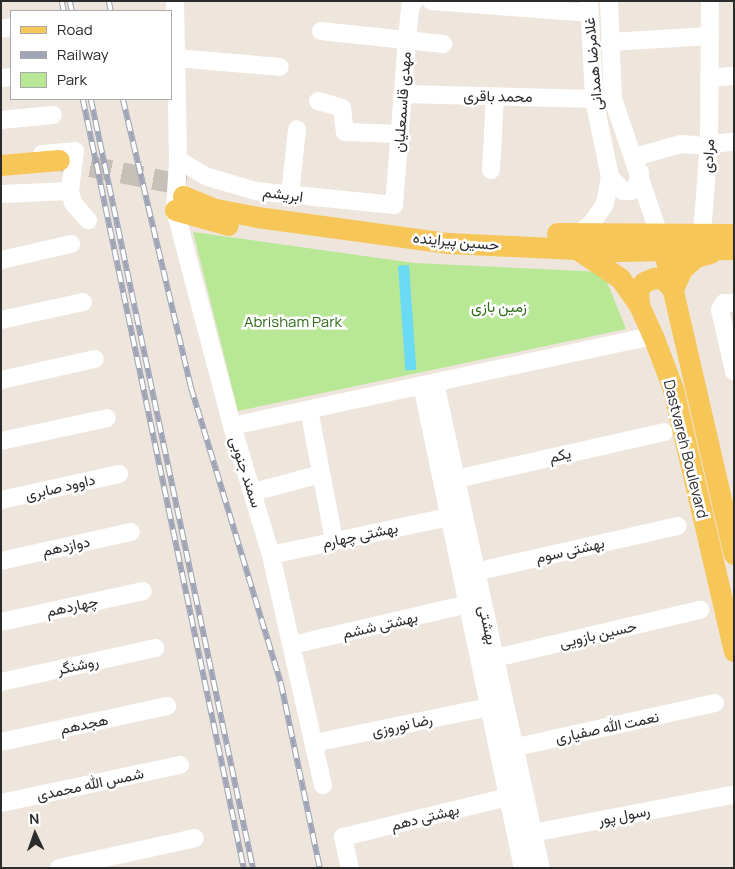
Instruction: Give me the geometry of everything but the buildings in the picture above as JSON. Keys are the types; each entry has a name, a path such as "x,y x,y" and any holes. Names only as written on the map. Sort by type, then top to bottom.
{"main road":[{"path":"1,165 66,169"},
{"path":"1,178 66,169"},
{"name":"حسین پیراینده","path":"182,197 220,224 447,256 480,256 515,246 577,241"},
{"name":"حسین پیراینده","path":"182,197 219,197 333,215 577,241 662,243 726,250"},
{"name":"حسین پیراینده","path":"662,243 702,234 734,234"},
{"name":"Dastvareh Boulevard","path":"577,241 620,278 639,305 653,336 673,389 734,652"},
{"path":"612,243 639,305"},
{"name":"Dastvareh Boulevard","path":"662,243 734,554"},
{"path":"639,305 638,289 644,282 654,278 663,279 673,289 682,268 696,257 726,250"}],"street":[{"name":"سمند جنوبی","path":"175,1 173,39 176,58 178,160 182,197 232,426 271,555 323,785"},
{"name":"مهدی قاسمعلیان","path":"394,205 406,38 413,1"},
{"path":"431,1 589,7"},
{"name":"غلامرضا همدانی","path":"608,1 613,99 638,165 662,243"},
{"name":"مرادی","path":"702,234 703,144 710,78 710,1"},
{"name":"غلامرضا همدانی","path":"577,241 605,204 610,177 594,99 589,7"},
{"path":"321,31 406,38 443,44"},
{"path":"610,42 710,36"},
{"path":"176,58 280,67"},
{"path":"710,78 734,76"},
{"name":"محمد باقری","path":"403,94 594,99"},
{"path":"491,170 495,97"},
{"path":"318,101 342,108 345,132 400,134"},
{"path":"1,120 53,115"},
{"path":"290,195 297,129"},
{"path":"610,177 623,191 631,191 636,188 638,165 681,144 734,142"},
{"path":"1,156 66,169"},
{"name":"ابریشم","path":"178,160 208,176 256,190 394,205"},
{"path":"1,194 66,169"},
{"path":"66,169 73,203 88,220"},
{"path":"1,260 72,244"},
{"path":"1,320 83,302"},
{"path":"734,303 724,303 720,310 734,371"},
{"path":"232,426 653,336"},
{"path":"1,380 95,359"},
{"path":"429,384 450,517 469,573 468,604 489,707 507,749 508,797 525,834 523,868"},
{"name":"بهشتی","path":"429,384 456,479 469,573 496,658 507,749 525,834 541,868"},
{"path":"309,410 334,540"},
{"path":"1,441 108,418"},
{"name":"یکم","path":"456,479 664,432"},
{"name":"داوود صابری","path":"1,500 119,474"},
{"path":"253,492 321,474"},
{"name":"بهشتی چهارم","path":"271,555 334,540 450,517"},
{"name":"بهشتی سوم","path":"469,573 678,526"},
{"name":"دوازدهم","path":"1,561 131,532"},
{"name":"چهاردهم","path":"1,622 144,591"},
{"name":"بهشتی ششم","path":"292,645 468,604"},
{"name":"حسین بازویی","path":"496,658 700,610"},
{"name":"روشنگر","path":"1,682 155,648"},
{"name":"نعمت الله صفیاری","path":"507,749 715,704"},
{"name":"هجدهم","path":"1,742 167,706"},
{"name":"رضا نوروزی","path":"314,743 489,707"},
{"name":"شمس الله محمدی","path":"1,804 180,765"},
{"name":"رسول پور","path":"525,834 732,795"},
{"name":"بهشتی دهم","path":"350,868 343,837 508,797"},
{"path":"59,868 195,838"}],"green space":[{"name":"Abrisham Park","path":"193,232 414,263 603,272 626,329 238,411"}],"water":[{"path":"409,265 416,370 405,371 398,266"}],"tunnel":[{"path":"59,160 186,185"}],"railway":[{"path":"62,1 64,10"},
{"path":"70,1 72,10"},
{"path":"109,1 111,10"},
{"path":"83,100 244,868"},
{"path":"91,100 253,868"},
{"path":"123,100 191,387 281,683 320,868"}],"park label":[{"name":"زمین بازی","path":"499,307"}]}
